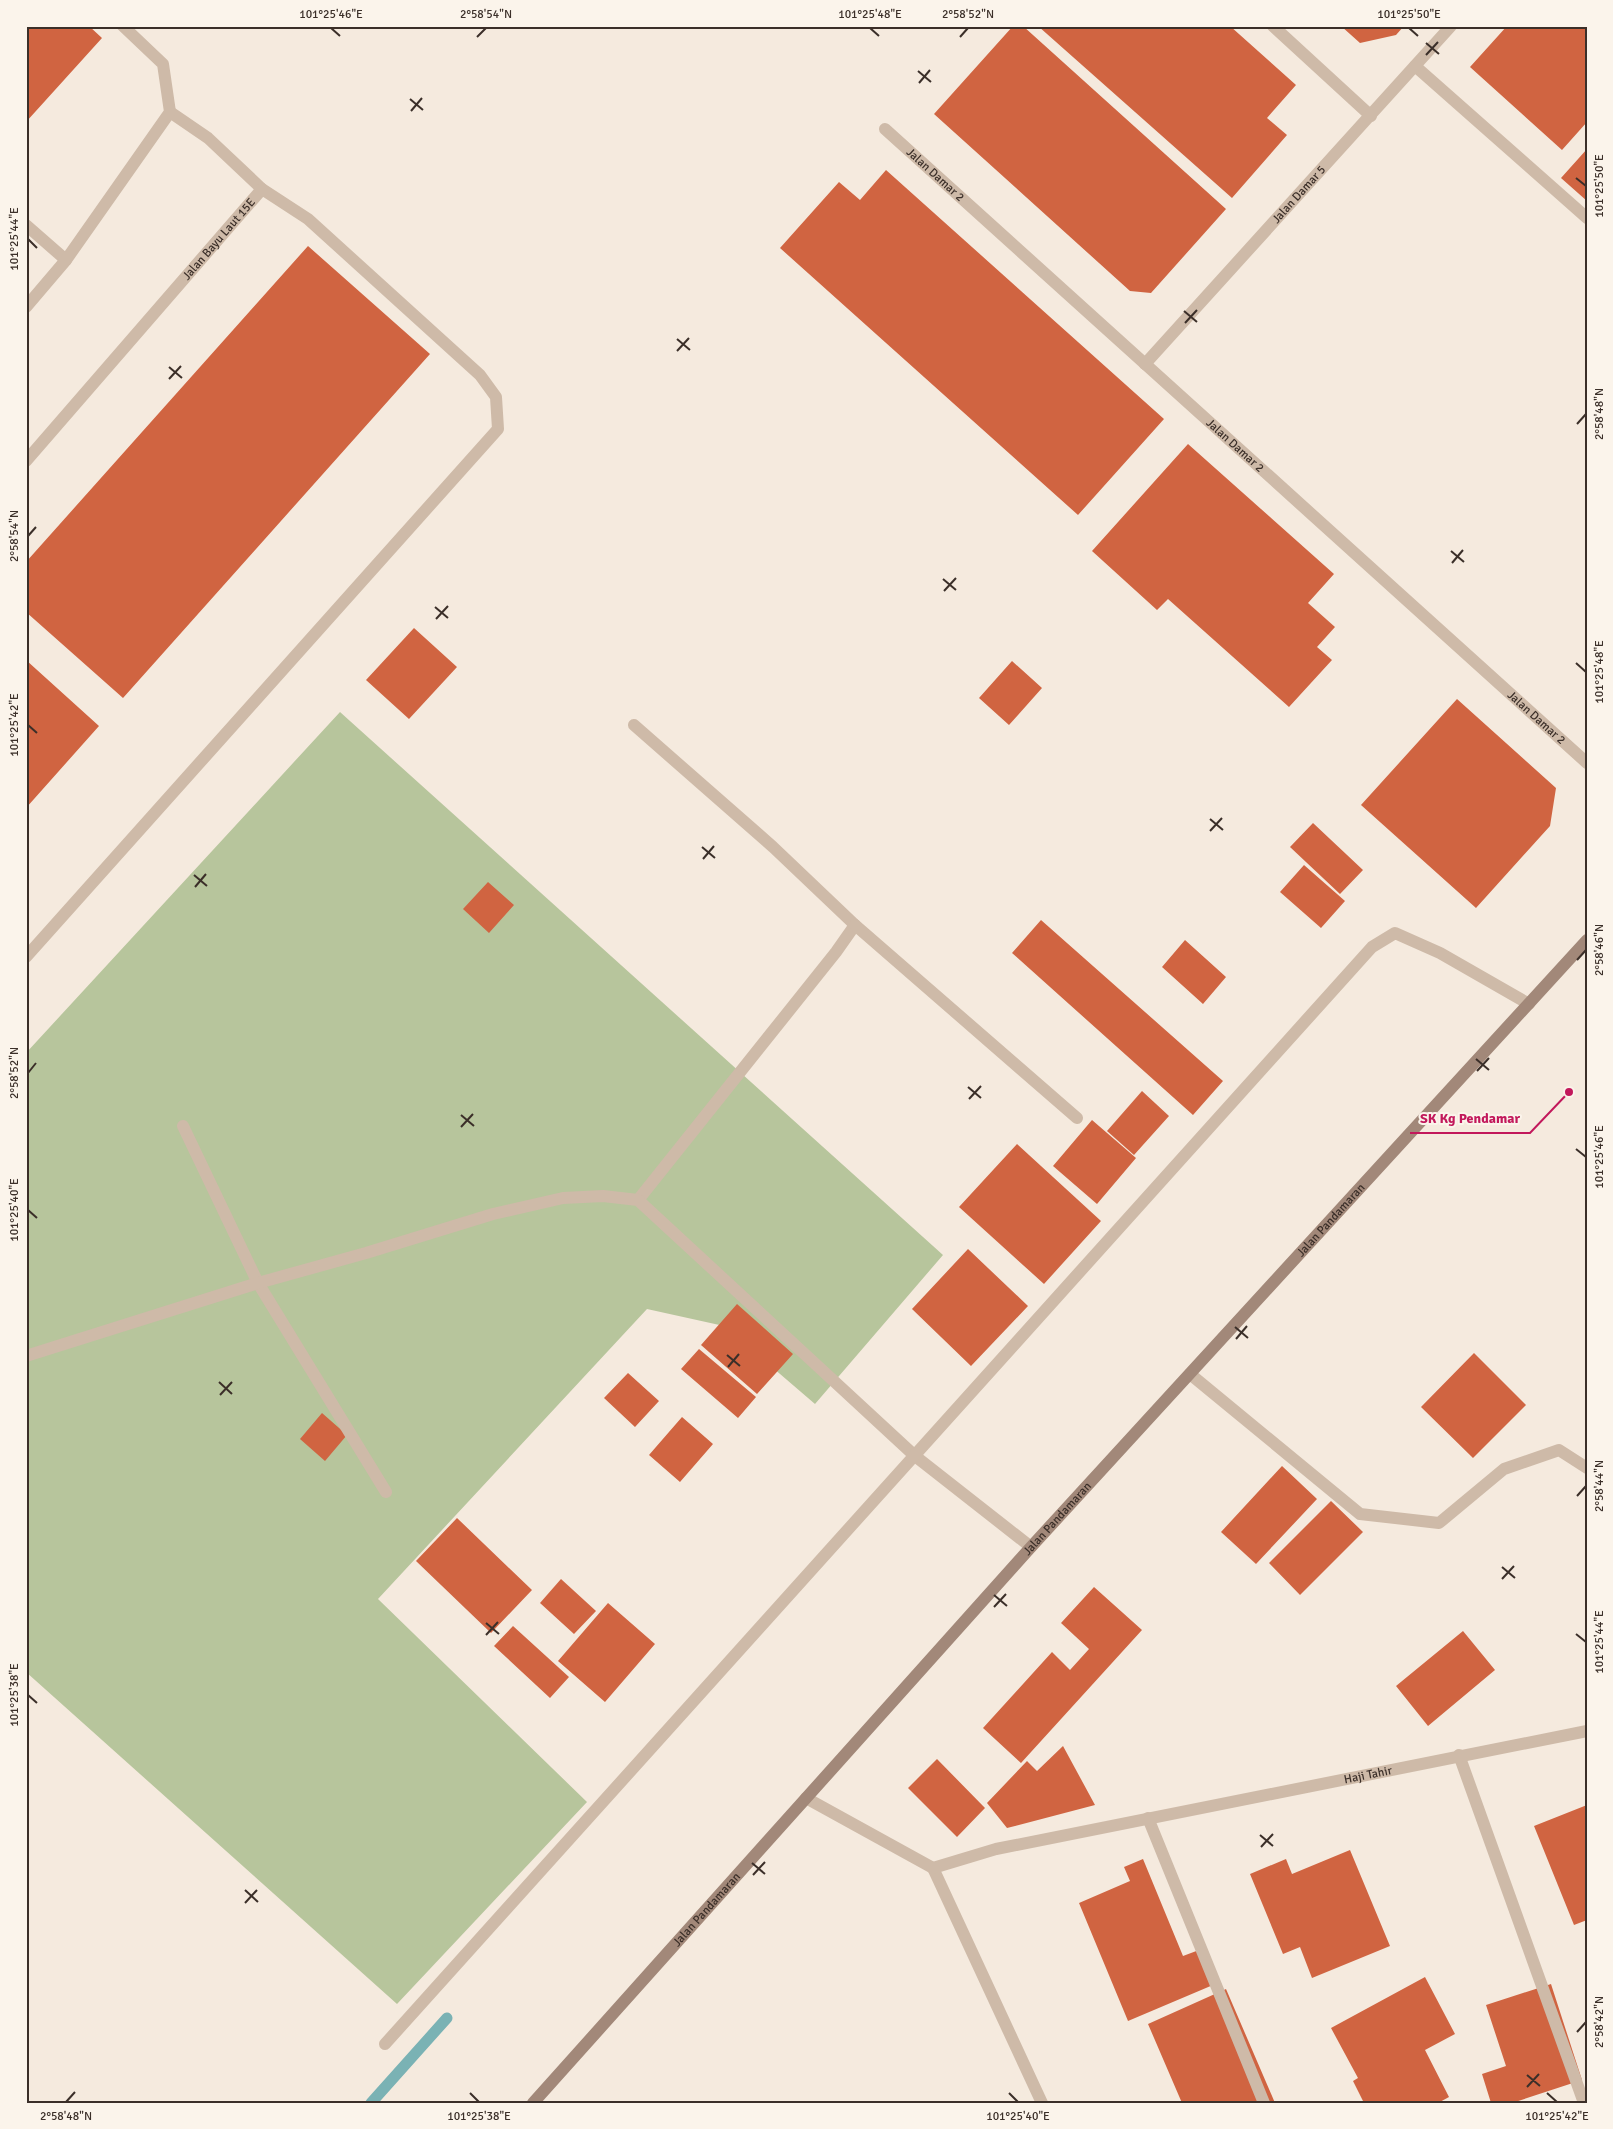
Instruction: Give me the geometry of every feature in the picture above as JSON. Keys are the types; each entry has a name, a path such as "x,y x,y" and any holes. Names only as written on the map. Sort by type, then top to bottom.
{"main road":[{"name":"Jalan Pandamaran","path":"533,2103 1031,1547 1587,940"}],"street":[{"path":"26,307 66,260 170,112 164,64 123,26"},
{"path":"1274,26 1370,116"},
{"name":"Jalan Damar 5","path":"1146,364 1451,26"},
{"path":"1415,66 1587,218"},
{"path":"170,112 208,138 262,189"},
{"name":"Jalan Damar 2","path":"885,129 1587,763"},
{"name":"Jalan Bayu Laut 15E","path":"26,461 262,189 308,219 480,375 496,397 498,429 26,957"},
{"path":"26,225 66,260"},
{"path":"634,725 773,847 855,925 1077,1118"},
{"path":"638,1200 836,952 855,925"},
{"path":"385,2044 1372,947 1395,933 1440,953 1529,1004"},
{"path":"183,1126 258,1283 386,1492"},
{"path":"26,1356 258,1283 366,1253 493,1214 563,1198 603,1196 638,1200 915,1456 1031,1547"},
{"path":"1190,1374 1360,1514 1439,1523 1504,1469 1559,1450 1587,1468"},
{"name":"Haji Tahir","path":"933,1868 996,1848 1587,1730"},
{"path":"1459,1755 1584,2103"},
{"path":"806,1798 933,1868 1042,2103"},
{"path":"1148,1818 1264,2103"}],"green space":[{"path":"340,712 943,1255 815,1404 724,1326 647,1309 378,1599 587,1802 397,2004 26,1672 26,1053"}],"building":[{"path":"26,26 89,26 102,38 26,122"},
{"path":"1013,26 1023,26 1226,209 1151,293 1130,291 934,114"},
{"path":"1038,26 1230,26 1296,85 1267,118 1287,135 1232,198"},
{"path":"1341,26 1404,26 1396,35 1360,43"},
{"path":"1507,26 1587,26 1587,122 1562,150 1470,67"},
{"path":"1587,149 1587,201 1561,178"},
{"path":"886,170 1164,419 1078,515 780,248 839,182 860,200"},
{"path":"308,246 430,354 123,698 26,612 26,562"},
{"path":"1188,444 1334,574 1308,603 1335,627 1317,647 1332,660 1289,707 1168,599 1157,610 1092,551"},
{"path":"414,628 457,667 409,719 366,680"},
{"path":"26,660 99,726 26,808"},
{"path":"1012,661 1042,688 1009,725 979,698"},
{"path":"1457,699 1556,788 1550,826 1476,908 1361,805"},
{"path":"1313,823 1363,870 1340,894 1290,847"},
{"path":"1304,865 1345,901 1321,928 1280,892"},
{"path":"488,882 514,905 489,933 463,909"},
{"path":"1041,920 1223,1081 1193,1115 1012,953"},
{"path":"1185,940 1226,977 1203,1004 1162,967"},
{"path":"1142,1091 1169,1116 1134,1155 1107,1131"},
{"path":"1092,1120 1136,1158 1097,1204 1053,1166"},
{"path":"1017,1144 1101,1221 1044,1284 959,1207"},
{"path":"968,1249 1028,1306 971,1366 912,1309"},
{"path":"737,1304 793,1354 757,1394 701,1345"},
{"path":"699,1349 756,1397 738,1418 681,1369"},
{"path":"1474,1353 1526,1405 1473,1458 1421,1407"},
{"path":"628,1373 659,1401 635,1427 604,1398"},
{"path":"322,1413 347,1435 325,1461 300,1439"},
{"path":"682,1417 713,1444 680,1482 649,1455"},
{"path":"1282,1466 1317,1499 1256,1564 1221,1532"},
{"path":"1331,1501 1363,1532 1300,1595 1269,1563"},
{"path":"457,1518 532,1590 491,1633 416,1561"},
{"path":"561,1579 596,1611 574,1634 540,1603"},
{"path":"1094,1587 1142,1630 1021,1763 983,1728 1052,1652 1070,1670 1089,1649 1061,1623"},
{"path":"608,1603 655,1644 605,1702 558,1661"},
{"path":"513,1626 569,1677 550,1698 494,1646"},
{"path":"1463,1631 1495,1670 1428,1726 1396,1686"},
{"path":"1063,1746 1095,1805 1007,1828 987,1803 1027,1761 1037,1771"},
{"path":"937,1759 985,1808 957,1837 908,1788"},
{"path":"1587,1805 1587,1920 1574,1925 1534,1826"},
{"path":"1350,1850 1390,1946 1312,1978 1300,1947 1283,1954 1250,1874 1286,1859 1292,1874"},
{"path":"1143,1859 1183,1956 1199,1950 1213,1985 1128,2021 1079,1903 1130,1881 1124,1867"},
{"path":"1425,1977 1455,2034 1425,2050 1449,2097 1438,2103 1364,2103 1353,2081 1358,2078 1331,2028"},
{"path":"1551,1984 1582,2080 1512,2103 1491,2103 1482,2074 1506,2066 1486,2005"},
{"path":"1226,1989 1275,2103 1182,2103 1148,2024"}],"waterway":[{"path":"371,2103 447,2018"}],"place":[{"name":"SK Kg Pendamar","path":"1569,1092"}]}
